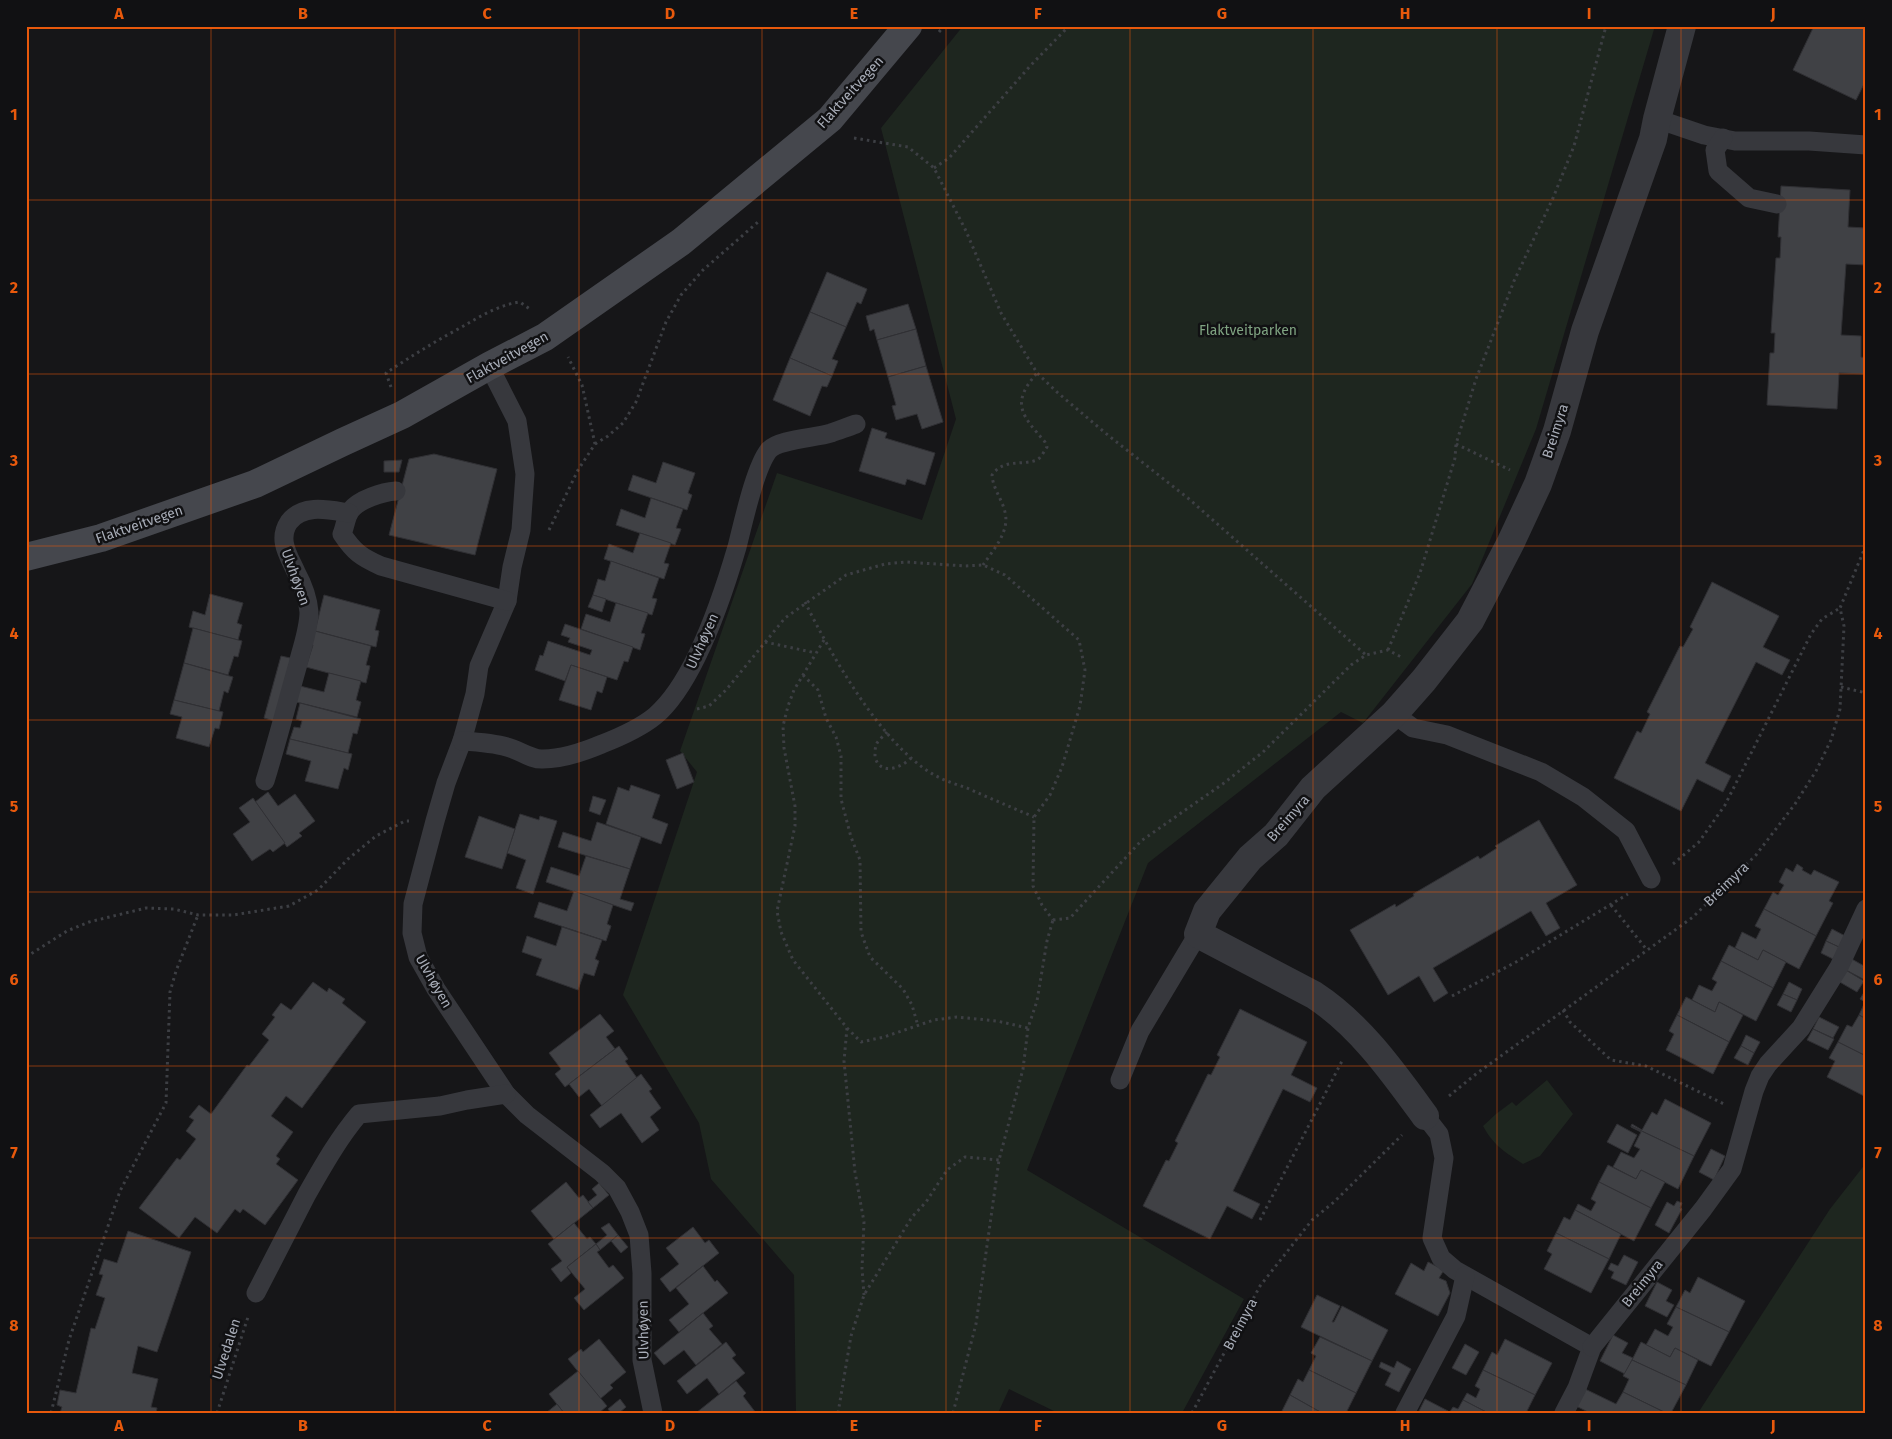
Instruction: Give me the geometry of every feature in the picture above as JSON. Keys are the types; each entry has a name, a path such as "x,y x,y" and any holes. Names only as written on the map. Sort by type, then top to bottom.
{"main road":[{"name":"Flaktveitvegen","path":"26,557 101,538 255,484 402,415 545,337 681,242 830,119 908,26"}],"street":[{"name":"Breimyra","path":"1198,934 1207,912 1250,858 1276,835 1313,788 1394,714 1424,680 1470,621 1511,542 1538,484 1557,431 1585,330 1654,139 1657,119 1682,26"},
{"path":"1198,934 1314,995 1333,1007 1399,1080 1425,1116"}],"lane":[{"path":"1657,119 1704,135 1735,141 1809,141 1866,145"},
{"path":"1723,138 1715,150 1718,171 1749,198 1777,204"},
{"name":"Ulvhøyen","path":"489,366 517,421 525,474 521,530 512,567 507,601 479,666 475,694 462,741 435,821 413,904 412,933 418,957 436,988 506,1094 527,1116 602,1173 617,1188 630,1212 639,1235 642,1273 642,1360 653,1413"},
{"name":"Ulvhøyen","path":"462,741 506,746 541,760 588,750 622,736 644,724 657,714 680,686 689,671 716,612 758,471 770,450 779,444 830,433 856,424"},
{"path":"396,491 382,492 354,507 349,513 342,534 352,549 362,557 381,566 507,601"},
{"name":"Ulvhøyen","path":"265,781 281,729 309,612 306,596 297,572 286,554 284,545 289,523 299,514 314,508 349,513"},
{"path":"1394,714 1413,728 1447,735 1541,772 1582,797 1626,831 1651,879"},
{"name":"Breimyra","path":"1564,1413 1577,1388 1592,1347 1703,1209 1732,1169 1760,1076 1768,1064 1800,1028 1839,967 1866,909"},
{"name":"Breimyra","path":"1120,1080 1140,1031 1198,934"},
{"path":"256,1293 325,1162 344,1131 359,1114 440,1106 506,1094"},
{"path":"1425,1116 1439,1134 1444,1158 1432,1238 1441,1258 1465,1276 1592,1347"},
{"path":"1405,1413 1456,1316 1465,1276"}],"path":[{"path":"938,34 944,26"},
{"path":"934,168 949,158 1069,26"},
{"path":"1053,920 1070,918 1141,841 1224,783 1263,752 1351,665 1366,655 1388,650 1420,573 1476,379 1514,281 1553,198 1574,146 1606,26"},
{"path":"858,130 852,138 908,147 934,168 966,231 1001,313 1037,373 1109,436 1190,499 1366,655"},
{"path":"546,537 578,470 595,444 623,423 636,402 666,322 681,295 704,270 760,220"},
{"path":"402,415 386,373 420,350 507,304 520,302 533,312"},
{"path":"564,352 574,367 582,385 595,444"},
{"path":"983,566 1000,539 1006,525 1005,512 993,484 992,475 1007,463 1037,460 1042,456 1046,446 1045,442 1025,419 1020,407 1023,394 1037,373"},
{"path":"1456,444 1538,484"},
{"path":"1651,879 1699,842 1725,805 1811,634 1822,619 1840,608 1866,545"},
{"path":"657,714 700,709 709,706 726,690 785,618 805,602 846,575 886,564 906,562 983,566 1005,575 1079,640 1085,670 1080,706 1059,774 1050,795 1034,817 1033,886 1042,905 1053,920"},
{"path":"805,602 824,640 867,707 911,758 933,774 1034,817"},
{"name":"Breimyra","path":"1192,1413 1260,1286 1312,1220 1334,1202 1413,1125 1476,1074 1692,917 1756,855 1795,804 1816,771 1831,740 1840,709 1844,626 1840,608"},
{"path":"824,640 803,675 788,706 784,726 784,748 795,806 795,826 777,910 781,932 793,960 847,1028 861,1042 884,1038 934,1020 957,1017 997,1021 1028,1028"},
{"path":"765,642 816,653"},
{"path":"803,675 818,690 826,718 836,737 841,756 841,799 851,837 860,860 862,932 870,956 902,989 912,1005 918,1026"},
{"path":"1841,687 1866,693"},
{"path":"887,732 877,744 874,753 877,763 881,767 890,769 904,765 911,758"},
{"path":"26,957 67,931 90,922 146,908 174,909 198,915 233,915 290,906 318,890 348,859 376,836 406,821 435,821"},
{"path":"1452,996 1516,962 1611,905 1647,950"},
{"path":"51,1413 69,1340 120,1191 166,1103 170,992 176,970 198,915"},
{"path":"953,1413 976,1324 999,1160 1023,1069 1028,1028 1037,1001 1047,941 1053,920"},
{"path":"1563,1010 1570,1022 1611,1060 1646,1066 1708,1096"},
{"path":"847,1028 844,1061 855,1172 864,1222 862,1268 864,1295"},
{"path":"1260,1220 1343,1058 1354,1028"},
{"path":"838,1413 851,1336 864,1295 912,1218 930,1196 947,1170 965,1157 999,1160"},
{"name":"Ulvedalen","path":"217,1413 256,1293"}],"green space":[{"name":"Flaktveitparken","path":"963,26 1655,26 1536,429 1472,584 1363,723 1341,712 1148,863 1027,1170 1244,1299 1182,1413 1058,1413 1009,1389 998,1413 796,1413 794,1275 711,1179 699,1123 623,995 697,772 680,751 777,473 922,520 956,419 881,128"},
{"path":"1547,1080 1573,1114 1540,1156 1523,1164 1496,1144 1483,1126 1512,1102 1516,1106"},
{"path":"1866,1163 1866,1413 1698,1413 1830,1209"}],"building":[{"path":"1814,26 1866,26 1866,80 1856,100 1793,70"},
{"path":"1781,186 1850,190 1848,227 1866,228 1866,265 1846,264 1841,335 1861,336 1861,357 1866,358 1866,374 1839,373 1837,409 1767,405 1770,353 1774,353 1775,333 1771,333 1776,258 1780,258 1781,237 1778,237"},
{"path":"827,272 867,289 861,304 857,302 846,327 810,312"},
{"path":"908,304 916,329 877,340 874,329 870,331 866,316"},
{"path":"810,312 846,327 832,359 838,361 832,376 790,358"},
{"path":"916,329 926,366 888,377 877,340"},
{"path":"790,358 832,376 827,387 822,386 810,416 773,400"},
{"path":"926,366 943,422 922,429 917,414 896,420 892,406 896,405 888,377"},
{"path":"872,428 887,433 885,438 935,453 925,485 907,479 905,485 859,471"},
{"path":"434,454 497,469 475,555 389,535 409,459"},
{"path":"402,460 399,472 384,472 384,461"},
{"path":"663,462 695,473 688,493 692,495 687,510 628,490 633,475 656,483"},
{"path":"651,498 683,509 676,528 681,529 675,545 616,525 621,509 645,518"},
{"path":"640,533 671,543 664,563 669,564 664,579 604,559 609,544 633,553"},
{"path":"611,561 659,578 652,598 657,599 652,615 593,595 598,579 605,581"},
{"path":"1712,582 1779,616 1763,647 1790,660 1782,675 1756,662 1705,763 1731,776 1723,792 1697,779 1681,811 1614,778 1637,731 1641,733 1650,714 1647,712 1680,646 1683,647 1693,629 1690,627"},
{"path":"210,594 243,603 237,623 242,625 238,640 189,627 193,611 205,615"},
{"path":"324,595 380,610 375,630 379,631 376,647 315,631"},
{"path":"593,595 606,599 602,612 588,607"},
{"path":"616,603 648,613 641,633 645,634 640,650 581,629 586,614 610,622"},
{"path":"565,624 633,647 628,662 624,661 617,680 571,665 565,681 535,670 540,655 543,656 548,641 590,655 592,650 568,642 570,638 561,635"},
{"path":"193,628 242,641 238,657 234,656 228,675 184,663"},
{"path":"315,631 371,646 366,665 370,666 366,683 306,667"},
{"path":"281,656 295,659 278,722 264,718"},
{"path":"184,663 233,677 228,693 224,691 219,711 174,700"},
{"path":"571,665 607,677 602,693 597,691 591,710 559,700"},
{"path":"329,673 361,681 356,700 361,702 357,717 296,702 300,686 324,692"},
{"path":"174,700 223,712 219,729 215,728 209,747 176,738 182,717 170,714"},
{"path":"300,703 361,719 357,734 353,733 348,753 290,739 294,727 300,728 302,721 296,719"},
{"path":"290,739 352,754 348,770 344,768 338,789 305,781 311,761 286,754"},
{"path":"683,753 694,782 677,789 666,760"},
{"path":"631,785 660,795 652,818 668,824 661,844 606,824 618,787 629,791"},
{"path":"268,792 278,806 295,794 315,821 299,833 302,836 287,847 255,802"},
{"path":"593,796 606,800 600,815 589,811"},
{"path":"253,798 285,843 273,852 270,849 252,861 233,834 250,822 239,808"},
{"path":"520,814 539,820 540,816 557,821 533,894 516,888 526,860 507,853"},
{"path":"479,816 515,829 502,869 465,857"},
{"path":"1539,820 1577,885 1546,903 1560,928 1546,936 1531,911 1433,968 1448,993 1434,1002 1419,976 1388,995 1350,930 1395,904 1396,907 1414,896 1413,894 1478,856 1480,859 1497,848 1495,846"},
{"path":"597,822 641,837 630,869 558,847 563,832 591,841"},
{"path":"586,856 630,869 620,899 634,903 631,911 546,882 551,867 579,876"},
{"path":"1797,864 1803,868 1802,870 1811,875 1814,870 1839,882 1829,901 1833,903 1816,936 1764,909 1773,892 1778,895 1784,885 1779,882 1786,868 1793,872"},
{"path":"574,891 613,905 607,924 611,926 606,941 534,917 539,902 567,911"},
{"path":"1764,909 1816,936 1799,969 1763,950 1758,960 1735,948 1742,932 1756,939 1761,929 1755,926"},
{"path":"562,927 602,940 595,959 599,961 594,976 584,973 578,990 536,975 542,959 522,952 527,936 556,946"},
{"path":"1832,929 1847,937 1841,948 1826,941"},
{"path":"1826,941 1841,948 1835,960 1821,953"},
{"path":"1729,945 1758,960 1763,950 1786,962 1773,988 1721,961"},
{"path":"1850,958 1866,969 1866,975 1863,979 1844,969"},
{"path":"1721,961 1773,988 1756,1021 1719,1002 1715,1012 1692,1000 1699,985 1712,991 1717,982 1712,979"},
{"path":"1844,969 1864,981 1857,992 1838,981"},
{"path":"313,982 327,992 329,988 345,999 342,1003 366,1022 302,1108 286,1096 271,1116 293,1132 276,1156 280,1159 276,1164 298,1180 265,1225 243,1209 240,1213 235,1209 217,1233 195,1217 179,1238 139,1208 177,1158 180,1160 196,1139 186,1131 194,1120 189,1117 199,1105 211,1114 247,1065 249,1066 269,1040 262,1034 275,1017 272,1015 281,1003 291,1010"},
{"path":"1789,982 1802,989 1797,1000 1783,994"},
{"path":"1866,989 1866,1019 1859,1015 1865,1002 1860,999"},
{"path":"1783,994 1797,1000 1791,1012 1777,1005"},
{"path":"1686,997 1715,1012 1719,1002 1743,1015 1729,1042 1677,1015"},
{"path":"1240,1009 1307,1042 1291,1075 1317,1088 1310,1102 1283,1089 1233,1191 1260,1204 1252,1219 1227,1206 1210,1239 1143,1206 1166,1160 1169,1161 1178,1143 1175,1141 1208,1074 1211,1075 1220,1057 1217,1055"},
{"path":"600,1014 614,1031 606,1037 615,1049 565,1087 555,1074 561,1069 549,1053"},
{"path":"1677,1015 1729,1042 1713,1074 1666,1050 1674,1034 1669,1031"},
{"path":"1859,1015 1866,1019 1866,1056 1838,1042 1847,1025 1852,1027"},
{"path":"1819,1017 1839,1027 1833,1038 1813,1029"},
{"path":"1813,1029 1834,1039 1828,1050 1807,1040"},
{"path":"1746,1035 1760,1042 1754,1053 1741,1046"},
{"path":"1838,1042 1866,1056 1866,1097 1827,1077 1835,1061 1829,1058"},
{"path":"619,1046 628,1059 625,1061 637,1078 602,1106 589,1089 579,1097 569,1084"},
{"path":"1741,1046 1754,1053 1748,1065 1734,1058"},
{"path":"641,1074 652,1089 649,1091 661,1108 650,1117 659,1130 642,1143 621,1113 600,1128 590,1115"},
{"path":"1665,1099 1711,1123 1694,1156 1631,1126 1632,1124 1642,1130 1652,1112 1657,1115"},
{"path":"1617,1124 1637,1135 1628,1153 1607,1142"},
{"path":"1631,1126 1694,1156 1678,1189 1641,1170 1636,1179 1613,1167 1621,1152 1634,1158 1640,1149 1634,1146 1641,1132"},
{"path":"1711,1149 1725,1156 1714,1180 1699,1172"},
{"path":"1608,1165 1636,1179 1641,1170 1665,1182 1651,1208 1599,1182"},
{"path":"566,1182 579,1198 583,1195 593,1208 554,1239 531,1211"},
{"path":"1599,1182 1651,1208 1634,1241 1575,1210 1578,1204 1591,1211 1596,1202 1591,1199"},
{"path":"599,1183 609,1195 593,1208 588,1202 597,1195 592,1189"},
{"path":"1677,1201 1682,1203 1680,1208 1682,1209 1669,1233 1655,1225 1667,1202 1674,1206"},
{"path":"1575,1210 1621,1234 1609,1259 1556,1233 1564,1217 1570,1220"},
{"path":"574,1223 587,1239 590,1237 596,1244 567,1267 571,1273 561,1282 551,1269 562,1261 548,1244"},
{"path":"609,1223 618,1235 600,1250 596,1244 607,1235 601,1228"},
{"path":"693,1227 705,1243 709,1240 719,1253 670,1292 660,1279 679,1264 666,1248"},
{"path":"128,1231 191,1252 157,1352 138,1346 132,1373 158,1379 151,1407 157,1408 156,1413 60,1413 62,1407 57,1405 60,1390 76,1393 91,1328 95,1329 105,1298 96,1295 103,1275 99,1274 104,1259 117,1263"},
{"path":"1556,1233 1609,1259 1591,1293 1544,1269 1552,1254 1547,1251"},
{"path":"618,1235 628,1247 621,1253 611,1241"},
{"path":"596,1244 600,1250 597,1252 609,1268 613,1265 624,1278 584,1310 574,1298 585,1289 567,1267"},
{"path":"1624,1255 1638,1262 1626,1285 1611,1278 1614,1272 1608,1269 1611,1263 1618,1266"},
{"path":"1428,1262 1444,1270 1439,1278 1446,1281 1450,1293 1438,1316 1395,1294 1411,1263 1424,1271"},
{"path":"703,1266 715,1282 717,1280 728,1293 679,1332 669,1320 689,1304 676,1288"},
{"path":"1698,1277 1745,1301 1729,1332 1676,1307 1685,1290 1690,1293"},
{"path":"1657,1282 1672,1290 1666,1301 1674,1305 1667,1317 1645,1306"},
{"path":"1317,1295 1340,1306 1332,1322 1334,1322 1342,1306 1388,1330 1372,1361 1301,1327"},
{"path":"1676,1307 1729,1332 1711,1366 1675,1348 1670,1357 1646,1345 1655,1329 1668,1336 1673,1327 1667,1324"},
{"path":"703,1313 713,1326 709,1329 722,1344 696,1365 684,1350 664,1365 654,1353"},
{"path":"1613,1335 1628,1343 1622,1353 1633,1358 1625,1374 1600,1361"},
{"path":"1320,1337 1372,1361 1356,1393 1309,1370 1316,1356 1311,1353"},
{"path":"599,1339 626,1372 610,1385 613,1388 600,1399 568,1359 581,1349 583,1352"},
{"path":"1505,1339 1552,1363 1535,1395 1483,1370 1492,1352 1497,1355"},
{"path":"726,1342 736,1355 732,1358 745,1373 719,1394 707,1378 687,1394 677,1381"},
{"path":"1641,1342 1670,1357 1675,1348 1698,1360 1686,1385 1632,1360"},
{"path":"1465,1344 1479,1352 1466,1375 1452,1368"},
{"path":"1632,1360 1686,1385 1671,1413 1666,1413 1623,1392 1629,1379 1623,1376"},
{"path":"1397,1361 1411,1369 1399,1392 1385,1385 1391,1373 1379,1367 1381,1362 1394,1368"},
{"path":"1309,1370 1356,1393 1346,1413 1322,1413 1290,1395 1298,1379 1303,1382"},
{"path":"1483,1370 1535,1395 1526,1413 1488,1413 1463,1400 1467,1393 1476,1398 1480,1389 1475,1386"},
{"path":"578,1371 607,1406 599,1413 564,1413 549,1394"},
{"path":"736,1381 746,1393 743,1396 756,1413 696,1413"},
{"path":"1585,1389 1616,1404 1623,1392 1666,1413 1590,1413 1576,1406"},
{"path":"1290,1395 1322,1413 1281,1413"},
{"path":"620,1399 626,1407 619,1413 611,1413 608,1409"},
{"path":"1425,1399 1448,1411 1447,1413 1418,1413"},
{"path":"1463,1400 1488,1413 1449,1413 1453,1407 1458,1409"},
{"path":"557,1404 564,1413 546,1413"}]}
